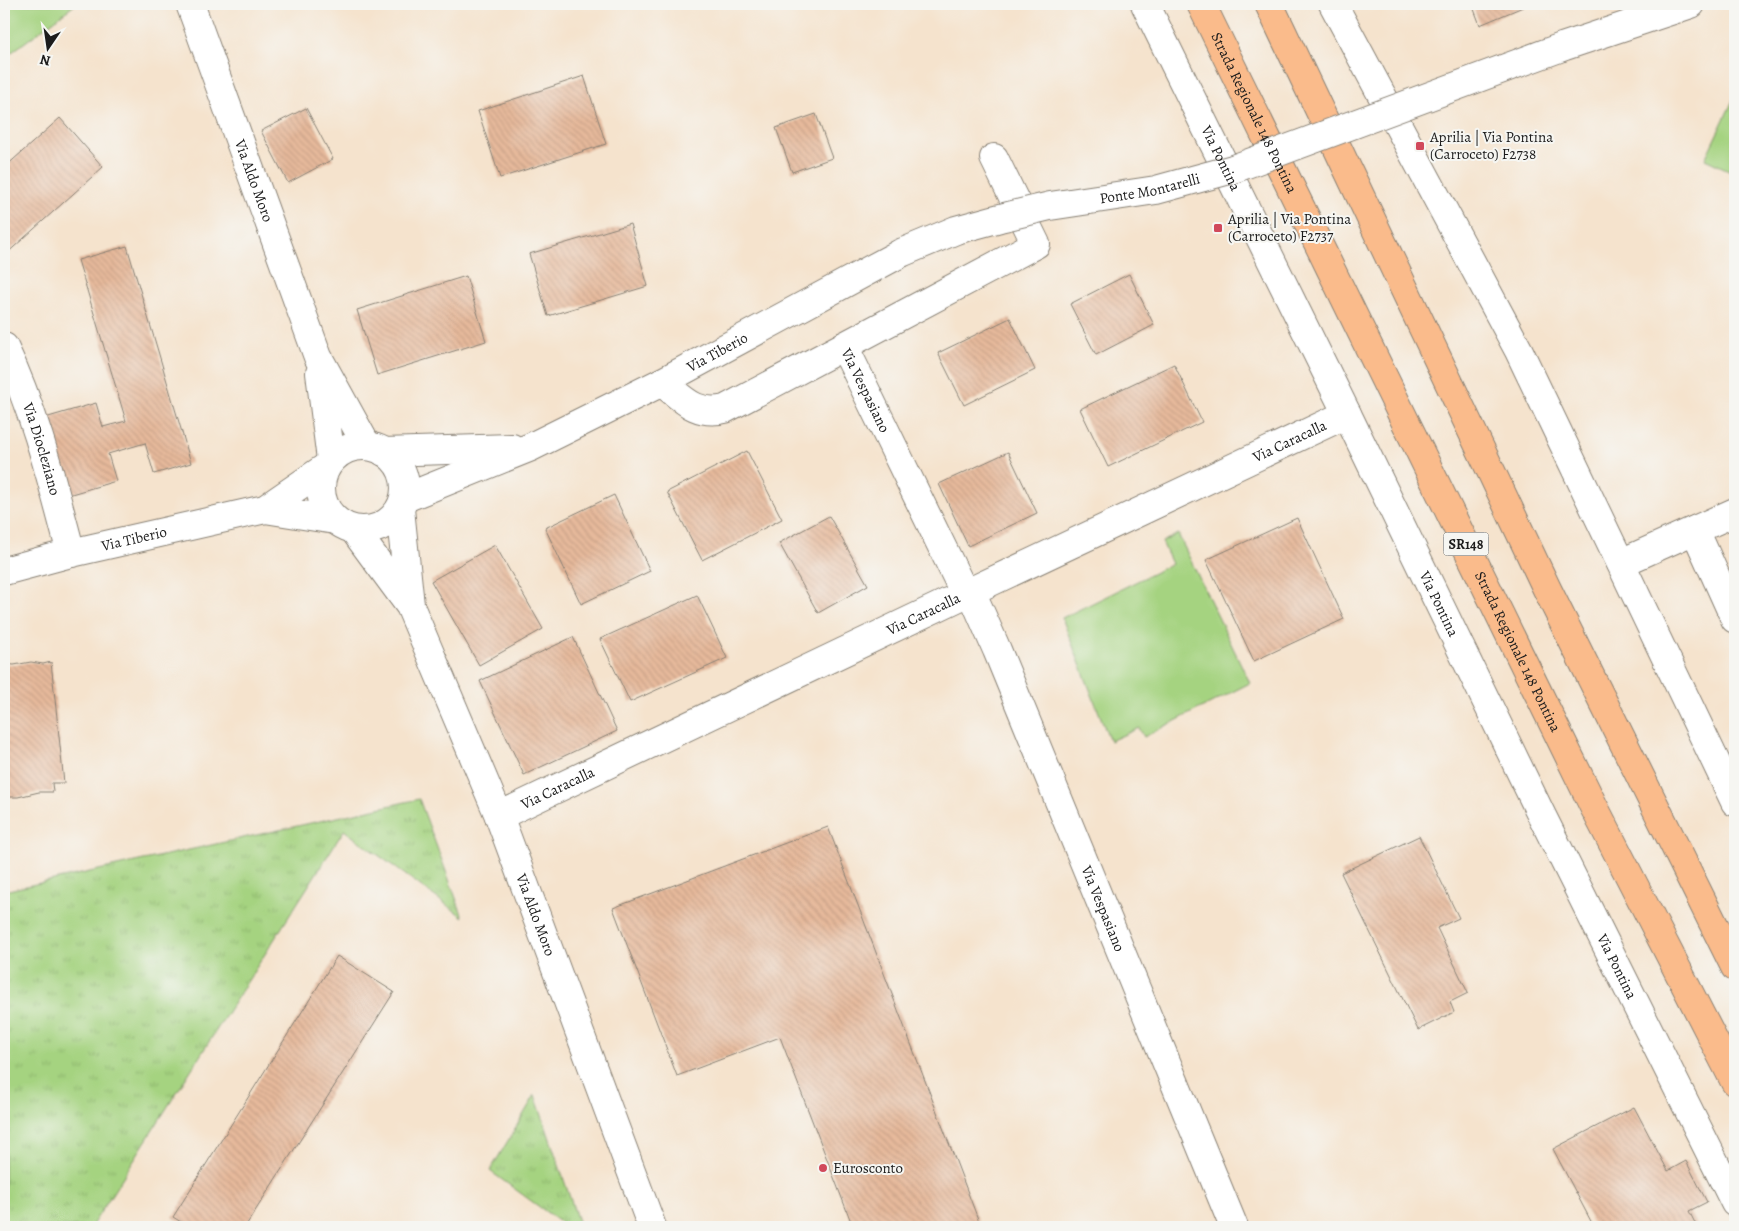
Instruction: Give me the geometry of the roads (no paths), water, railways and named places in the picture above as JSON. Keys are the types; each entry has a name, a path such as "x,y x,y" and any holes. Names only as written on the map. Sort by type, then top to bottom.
{"highway":[{"name":"Strada Regionale 148 Pontina","path":"1201,4 1593,805 1735,1082"},
{"path":"1269,4 1547,589 1735,968"}],"street":[{"name":"Via Aldo Moro","path":"190,4 318,357 376,449 395,460 402,472 406,485 402,504 410,606"},
{"name":"Via Pontina","path":"1145,4 1537,805 1735,1203"},
{"path":"1333,4 1520,351 1735,802"},
{"name":"Ponte Montarelli","path":"901,253 956,230 1000,218 1050,206 1125,196 1176,186 1233,169 1562,47 1691,4"},
{"path":"844,346 1036,244 994,158"},
{"name":"Via Tiberio","path":"402,504 531,447 662,382 901,253"},
{"name":"Via Vespasiano","path":"662,382 688,403 703,411 714,412 732,405 844,346 997,650 1234,1227"},
{"name":"Via Diocleziano","path":"4,347 37,428 71,553"},
{"name":"Via Aldo Moro","path":"318,357 329,464 321,480 321,495 326,509 344,525 410,606 500,816 652,1227"},
{"name":"Via Caracalla","path":"500,816 968,592 1347,414"},
{"path":"329,464 342,452 354,447 376,449"},
{"name":"Via Tiberio","path":"376,449 531,447"},
{"name":"Via Tiberio","path":"4,571 71,553 265,509 329,464"},
{"path":"344,525 368,531 380,527 392,520 402,504"},
{"name":"Via Tiberio","path":"265,509 344,525"},
{"path":"1621,563 1735,512"},
{"path":"1695,530 1735,619"}],"place":[{"name":"Aprilia | Via Pontina (Carroceto) F2738","path":"1420,146"},
{"name":"Aprilia | Via Pontina (Carroceto) F2737","path":"1218,228"},
{"name":"Eurosconto","path":"823,1168"}]}
